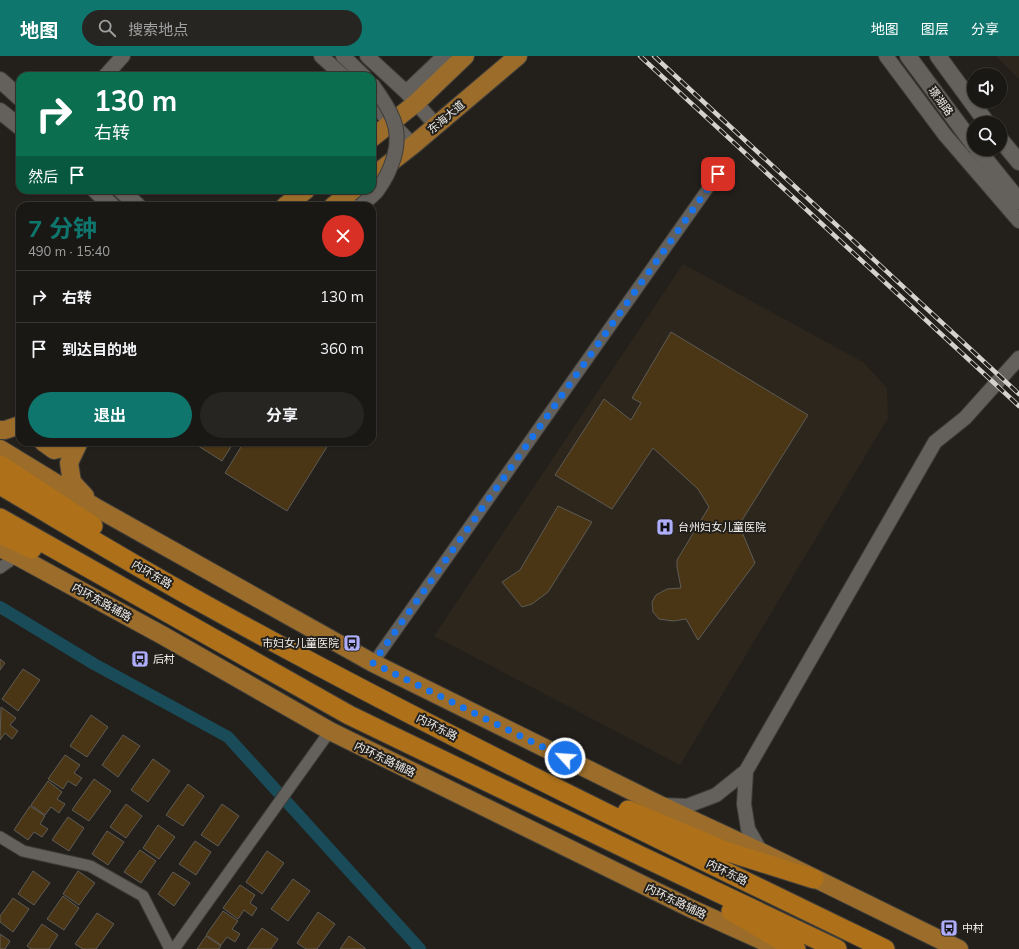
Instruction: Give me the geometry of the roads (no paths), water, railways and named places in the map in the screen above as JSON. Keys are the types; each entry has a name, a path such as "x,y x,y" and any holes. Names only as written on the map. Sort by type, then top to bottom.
{"highway":[{"name":"内环东路","path":"2,473 120,544 203,604 360,688 563,792 882,948"},
{"name":"内环东路","path":"0,518 349,715 837,949"},
{"path":"0,534 151,604"},
{"path":"563,792 616,806 725,851 814,879"},
{"path":"641,856 699,894 796,949"}],"main road":[{"path":"376,135 392,123 411,98 465,56"},
{"name":"东海大道","path":"376,173 414,145 436,124 518,56"},
{"name":"璟湖路","path":"908,56 967,136"},
{"path":"938,56 982,116"},
{"path":"0,80 16,95"},
{"path":"0,112 16,120"},
{"path":"1007,147 1019,162"},
{"path":"983,156 1019,201"},
{"path":"99,194 108,202"},
{"path":"125,194 134,202"},
{"path":"290,202 301,194"},
{"path":"338,202 349,194"},
{"path":"0,430 16,426"},
{"path":"48,446 54,450 68,446"},
{"path":"76,446 68,463 72,482 95,507"},
{"path":"0,449 95,507 373,663 660,805 761,852 959,949"},
{"name":"内环东路辅路","path":"0,548 162,635 330,731 692,909 781,949"}],"street":[{"path":"109,72 124,56"},
{"path":"320,56 338,72"},
{"path":"343,56 360,72"},
{"path":"367,56 436,124"},
{"path":"411,98 444,56"},
{"path":"886,56 945,135 1019,221"},
{"path":"376,89 382,97 393,119 396,143 394,155 388,172 376,192"},
{"path":"0,102 16,118"},
{"path":"376,107 414,145"},
{"path":"373,663 718,174"},
{"path":"365,202 374,194"},
{"path":"660,805 687,806 716,795 746,771 935,442 965,418 1019,358"},
{"path":"0,568 17,556"},
{"path":"174,949 330,731"},
{"path":"746,771 744,804 748,829 761,852"},
{"path":"0,837 23,851 90,866 143,896 170,949"}],"waterway":[{"path":"0,607 94,664 228,737 420,949"}],"railway":[{"path":"640,56 1019,406"},
{"path":"654,56 1019,394"}],"place":[{"name":"台州妇女儿童医院","path":"665,527"},
{"name":"市妇女儿童医院","path":"352,643"},
{"name":"后村","path":"140,659"},
{"name":"中村","path":"949,928"}]}
